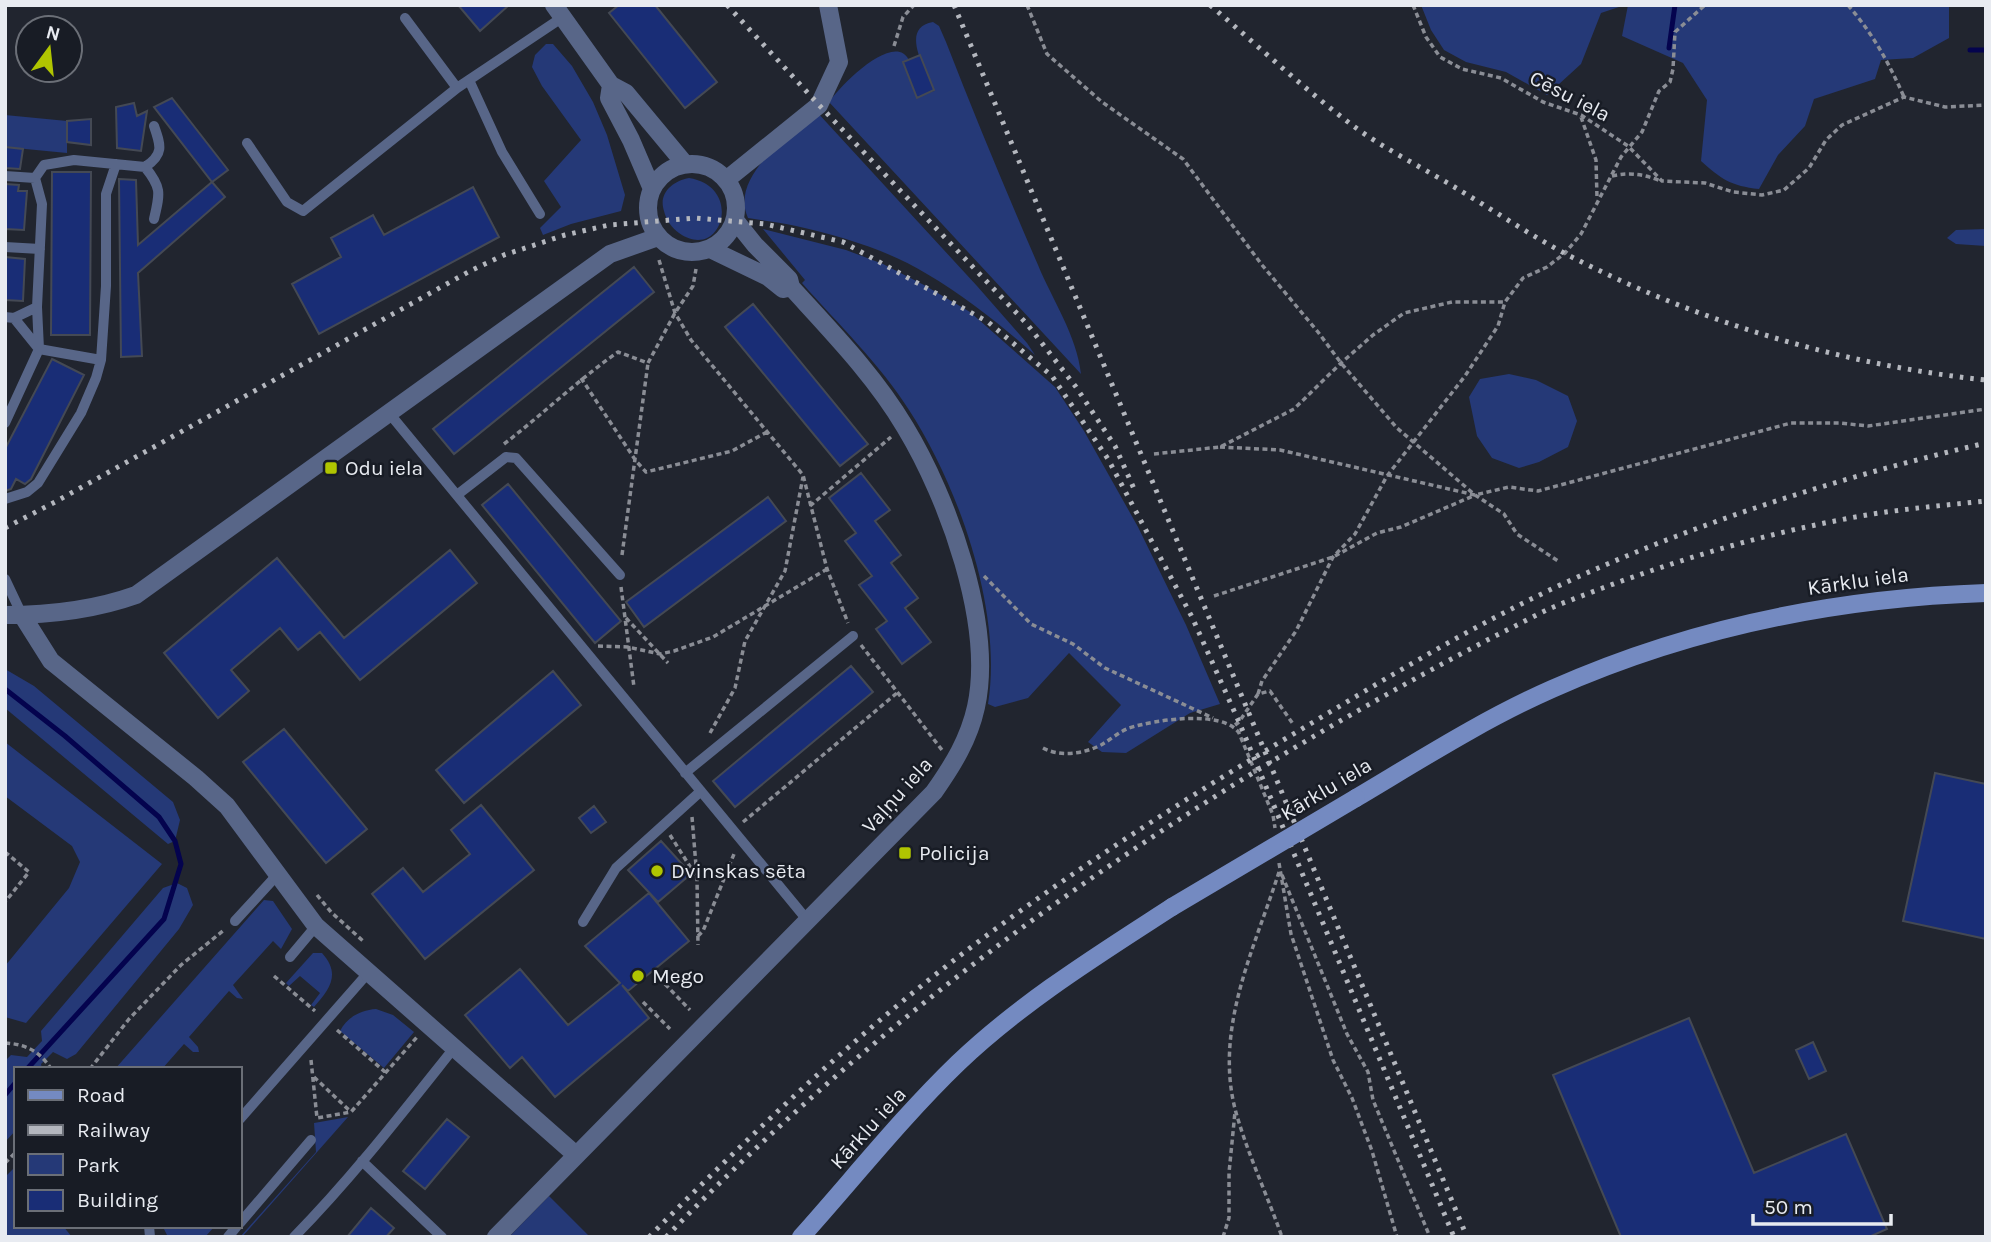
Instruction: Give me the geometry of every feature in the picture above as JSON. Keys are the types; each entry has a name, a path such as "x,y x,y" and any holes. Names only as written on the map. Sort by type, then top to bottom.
{"street":[{"path":"726,180 819,105 834,78 839,62 828,5"},
{"path":"558,11 611,85 626,93 685,164"},
{"path":"611,85 609,98 652,189"},
{"path":"685,164 714,170 726,180 733,192 735,220 721,242 696,253 669,246 657,237 647,210 652,189 660,177 685,164"},
{"name":"Vaļņu iela","path":"496,1237 934,792 958,758 969,734 980,683 979,644 961,556 940,496 905,427 833,333 790,287 789,279 755,245 735,220"},
{"path":"14,615 107,606 135,595 610,254 657,237"},
{"path":"710,249 768,278 783,289 790,287"},
{"name":"Kārklu iela","path":"801,1237 958,1063 1010,1018 1082,965 1172,907 1452,741 1551,689 1635,656 1725,628 1809,610 1920,596 1986,593"},
{"path":"14,615 51,661 227,806 316,926 576,1155"}],"lane":[{"path":"247,143 287,202 303,211 558,11"},
{"path":"405,18 457,88"},
{"path":"469,80 502,152 540,214"},
{"path":"5,423 39,349 37,307 42,204 35,178 44,164 74,160 145,167 156,159 161,146 155,126"},
{"path":"5,499 27,492 38,483 81,413 96,378 101,360 106,286 106,194 116,164"},
{"path":"145,167 157,182 158,201 154,219"},
{"path":"5,176 35,178"},
{"path":"5,247 40,249"},
{"path":"37,307 10,318 39,349 101,360"},
{"path":"390,413 808,921"},
{"path":"457,495 506,457 516,458 620,575"},
{"path":"5,579 14,615"},
{"path":"685,773 853,635"},
{"path":"583,922 615,868 701,792"},
{"path":"235,921 278,874"},
{"path":"290,957 316,926"},
{"path":"242,1117 368,973"},
{"path":"294,1237 362,1161 454,1048"},
{"path":"242,1219 311,1140"},
{"path":"362,1161 442,1237"}],"path":[{"path":"894,46 903,17 914,5"},
{"path":"1027,5 1047,54 1102,102 1183,159 1262,265 1397,428 1475,495 1504,514 1517,534 1558,561"},
{"name":"Cēsu iela","path":"1413,5 1426,37 1440,57 1462,69 1501,78 1543,102 1581,115 1628,146 1662,181"},
{"path":"961,556 993,583 1031,624 1073,643 1105,668 1214,718 1234,725 1240,722 1258,694 1262,681 1296,631 1333,557 1355,534 1387,476 1465,376 1498,326 1504,302 1523,278 1547,267 1565,253 1581,234 1628,146 1642,132 1660,91 1670,82 1675,32 1705,5"},
{"path":"1849,5 1884,53 1904,97"},
{"path":"1612,176 1645,174 1662,181 1705,183 1734,192 1762,195 1784,190 1809,168 1826,140 1842,125 1904,97 1945,107 1986,105"},
{"path":"1581,115 1596,160 1597,200"},
{"path":"659,260 675,313 691,340 803,475 827,569 853,635 942,750"},
{"path":"637,714 620,575 648,363 675,313 694,286 696,270"},
{"path":"1220,447 1294,409 1340,362 1404,313 1452,302 1504,302"},
{"path":"506,457 501,446 543,414 580,378 618,352 648,363"},
{"path":"580,378 636,461 646,471 732,451 767,432"},
{"path":"1214,596 1333,557 1377,533 1401,527 1475,495 1509,487 1538,491 1791,424 1840,423 1868,426 1986,410"},
{"path":"810,506 892,436"},
{"path":"1154,454 1220,447 1280,450 1475,495"},
{"path":"703,758 711,730 735,688 745,641 770,601 785,570 803,475"},
{"path":"582,646 628,647 660,654 713,637 827,569"},
{"path":"624,617 668,663"},
{"path":"1258,694 1270,691 1293,724"},
{"path":"698,937 703,931 737,835 897,693"},
{"path":"1043,748 1056,755 1084,751 1098,747 1128,729 1187,719 1214,718"},
{"path":"1234,725 1273,815 1275,828"},
{"path":"691,800 697,878 698,945"},
{"path":"663,824 697,878"},
{"path":"5,852 29,872 5,902"},
{"path":"1278,856 1291,934 1333,1060 1353,1098 1368,1140 1397,1237"},
{"path":"1279,870 1236,997 1229,1062 1235,1107 1282,1237"},
{"path":"1279,870 1291,892 1347,1034 1368,1072 1373,1100 1430,1237"},
{"path":"315,892 331,912 372,949"},
{"path":"92,1067 129,1019 181,965 235,921"},
{"path":"274,976 385,1072"},
{"path":"664,984 690,1010"},
{"path":"643,1002 670,1029"},
{"path":"309,1040 317,1118 351,1112 428,1025"},
{"path":"5,1043 22,1044 33,1050 50,1067"},
{"path":"313,1077 351,1112"},
{"path":"1223,1237 1229,1218 1229,1172 1235,1107"}],"green space":[{"path":"1421,5 1625,5 1601,13 1581,64 1547,95 1506,72 1466,62 1444,50 1431,30"},
{"path":"1628,5 1949,5 1949,38 1913,58 1881,60 1875,79 1814,99 1805,126 1778,155 1759,189 1727,181 1701,161 1707,100 1683,63 1622,36"},
{"path":"933,22 939,26 1014,209 1075,346 1081,374 829,102 867,64 892,52 902,53 909,60 904,63 917,97 934,91 921,62 916,41 917,32"},
{"path":"546,44 553,44 572,66 593,102 607,135 625,195 621,211 571,224 543,235 540,228 561,207 544,181 581,140 542,86 532,67 535,55"},
{"path":"816,111 977,286 1035,355 956,292 912,265 830,234 748,218 744,203 754,172 778,145"},
{"path":"5,115 67,121 67,153 5,147"},
{"path":"689,178 706,184 717,195 722,207 721,220 715,231 706,238 694,240 679,233 665,214 665,193 672,185"},
{"path":"763,229 846,250 883,264 924,285 970,312 1055,387 1084,431 1138,527 1186,625 1220,704 1190,713 1126,753 1102,752 1088,742 1121,705 1069,653 1028,698 995,707 988,704 991,668 983,591 973,551 945,475 898,393 872,360 802,283 805,280"},
{"path":"1986,229 1986,246 1956,244 1947,238 1956,230"},
{"path":"1509,374 1536,380 1568,396 1577,421 1568,447 1539,462 1519,468 1492,458 1477,436 1469,397 1480,379"},
{"path":"5,669 34,686 173,802 180,820 175,841 168,844 5,708"},
{"path":"5,742 162,864 26,1023 5,1017 5,966 69,888 80,862 72,846 5,796"},
{"path":"177,883 187,888 193,905 179,929 76,1054 67,1059 53,1052 41,1064 42,1067 14,1067 14,1132 5,1142 5,1061 11,1055 27,1057 42,1041 41,1031 163,888"},
{"path":"264,900 273,901 292,929 281,949 273,941 233,985 243,999 237,998 229,991 189,1037 199,1052 193,1052 184,1044 164,1067 117,1067"},
{"path":"313,953 322,953 328,961 332,975 329,988 314,1007 311,1005 320,993 300,976 289,986 286,983"},
{"path":"376,1009 393,1015 414,1032 384,1068 340,1031 355,1015"},
{"path":"348,1117 240,1237 316,1152 314,1123"},
{"path":"14,1168 14,1228 65,1228 72,1237 5,1237 5,1177"},
{"path":"549,1196 590,1237 509,1237"},
{"path":"164,1228 213,1228 205,1237 168,1237"}],"building":[{"path":"458,5 509,5 480,31"},
{"path":"619,5 655,5 717,82 685,108 609,13"},
{"path":"920,55 934,90 917,98 903,62"},
{"path":"172,98 228,170 212,182 154,107"},
{"path":"134,103 137,116 147,111 141,151 117,148 116,107"},
{"path":"91,119 91,145 67,142 67,121"},
{"path":"5,147 23,149 20,169 5,168"},
{"path":"52,172 91,172 90,335 51,335"},
{"path":"119,179 136,180 138,245 212,182 225,197 138,273 142,356 121,357"},
{"path":"5,184 19,185 18,191 27,191 24,230 5,229"},
{"path":"473,187 499,237 319,334 292,284 341,257 331,238 373,215 384,235"},
{"path":"5,257 25,259 23,301 5,300"},
{"path":"634,267 654,292 454,454 433,429"},
{"path":"753,304 868,444 840,466 725,327"},
{"path":"52,359 84,375 31,479 25,484 16,479 11,489 5,491 5,449"},
{"path":"861,473 890,510 875,521 901,555 891,563 918,598 905,608 931,642 902,664 876,629 887,621 859,585 872,576 845,541 856,533 829,498"},
{"path":"508,484 621,621 595,643 482,505"},
{"path":"768,497 786,521 644,627 626,602"},
{"path":"450,550 477,583 360,680 320,632 298,650 280,628 231,670 249,691 218,718 164,653 277,558 344,638"},
{"path":"851,666 873,692 735,807 713,781"},
{"path":"553,671 581,705 464,803 436,770"},
{"path":"284,729 367,829 326,863 243,762"},
{"path":"1935,773 1986,784 1986,939 1903,921"},
{"path":"481,805 534,870 425,959 372,894 403,868 423,892 470,854 451,830"},
{"path":"594,806 606,822 591,833 579,818"},
{"path":"661,841 691,874 658,902 628,870"},
{"path":"649,893 689,941 628,991 622,985 649,1018 555,1097 522,1057 510,1068 465,1015 520,969 568,1025 620,983 585,946"},
{"path":"1689,1018 1754,1173 1846,1134 1887,1229 1869,1237 1621,1237 1553,1075"},
{"path":"1813,1042 1826,1071 1809,1079 1796,1050"},
{"path":"447,1119 469,1137 425,1189 403,1171"},
{"path":"371,1208 394,1228 386,1237 347,1237"}],"waterway":[{"path":"1669,48 1675,5"},
{"path":"1970,50 1986,50"},
{"path":"5,689 65,736 159,817 175,841 181,864 164,919 29,1067"},
{"path":"5,1095 14,1084"}],"railway":[{"path":"727,5 1027,324 1076,387 1115,446 1135,491"},
{"path":"954,5 1467,1237"},
{"path":"1210,5 1364,134 1539,239 1615,278 1717,319 1823,351 1932,373 1986,380"},
{"path":"5,528 470,271 504,255 565,235 609,225 695,218 765,224 843,242 988,322 1052,376 1108,459 1192,617 1239,722 1454,1237"},
{"path":"649,1237 824,1069 935,975 1071,875 1166,813 1376,684 1511,609 1580,576 1679,535 1831,484 1986,443"},
{"path":"666,1237 742,1162 821,1090 985,955 1158,833 1340,721 1550,609 1667,565 1770,535 1840,520 1986,501"}],"place":[{"name":"Odu iela","path":"331,468"},
{"name":"Policija","path":"905,853"},
{"name":"Dvinskas sēta","path":"657,871"},
{"name":"Mego","path":"638,976"}]}
